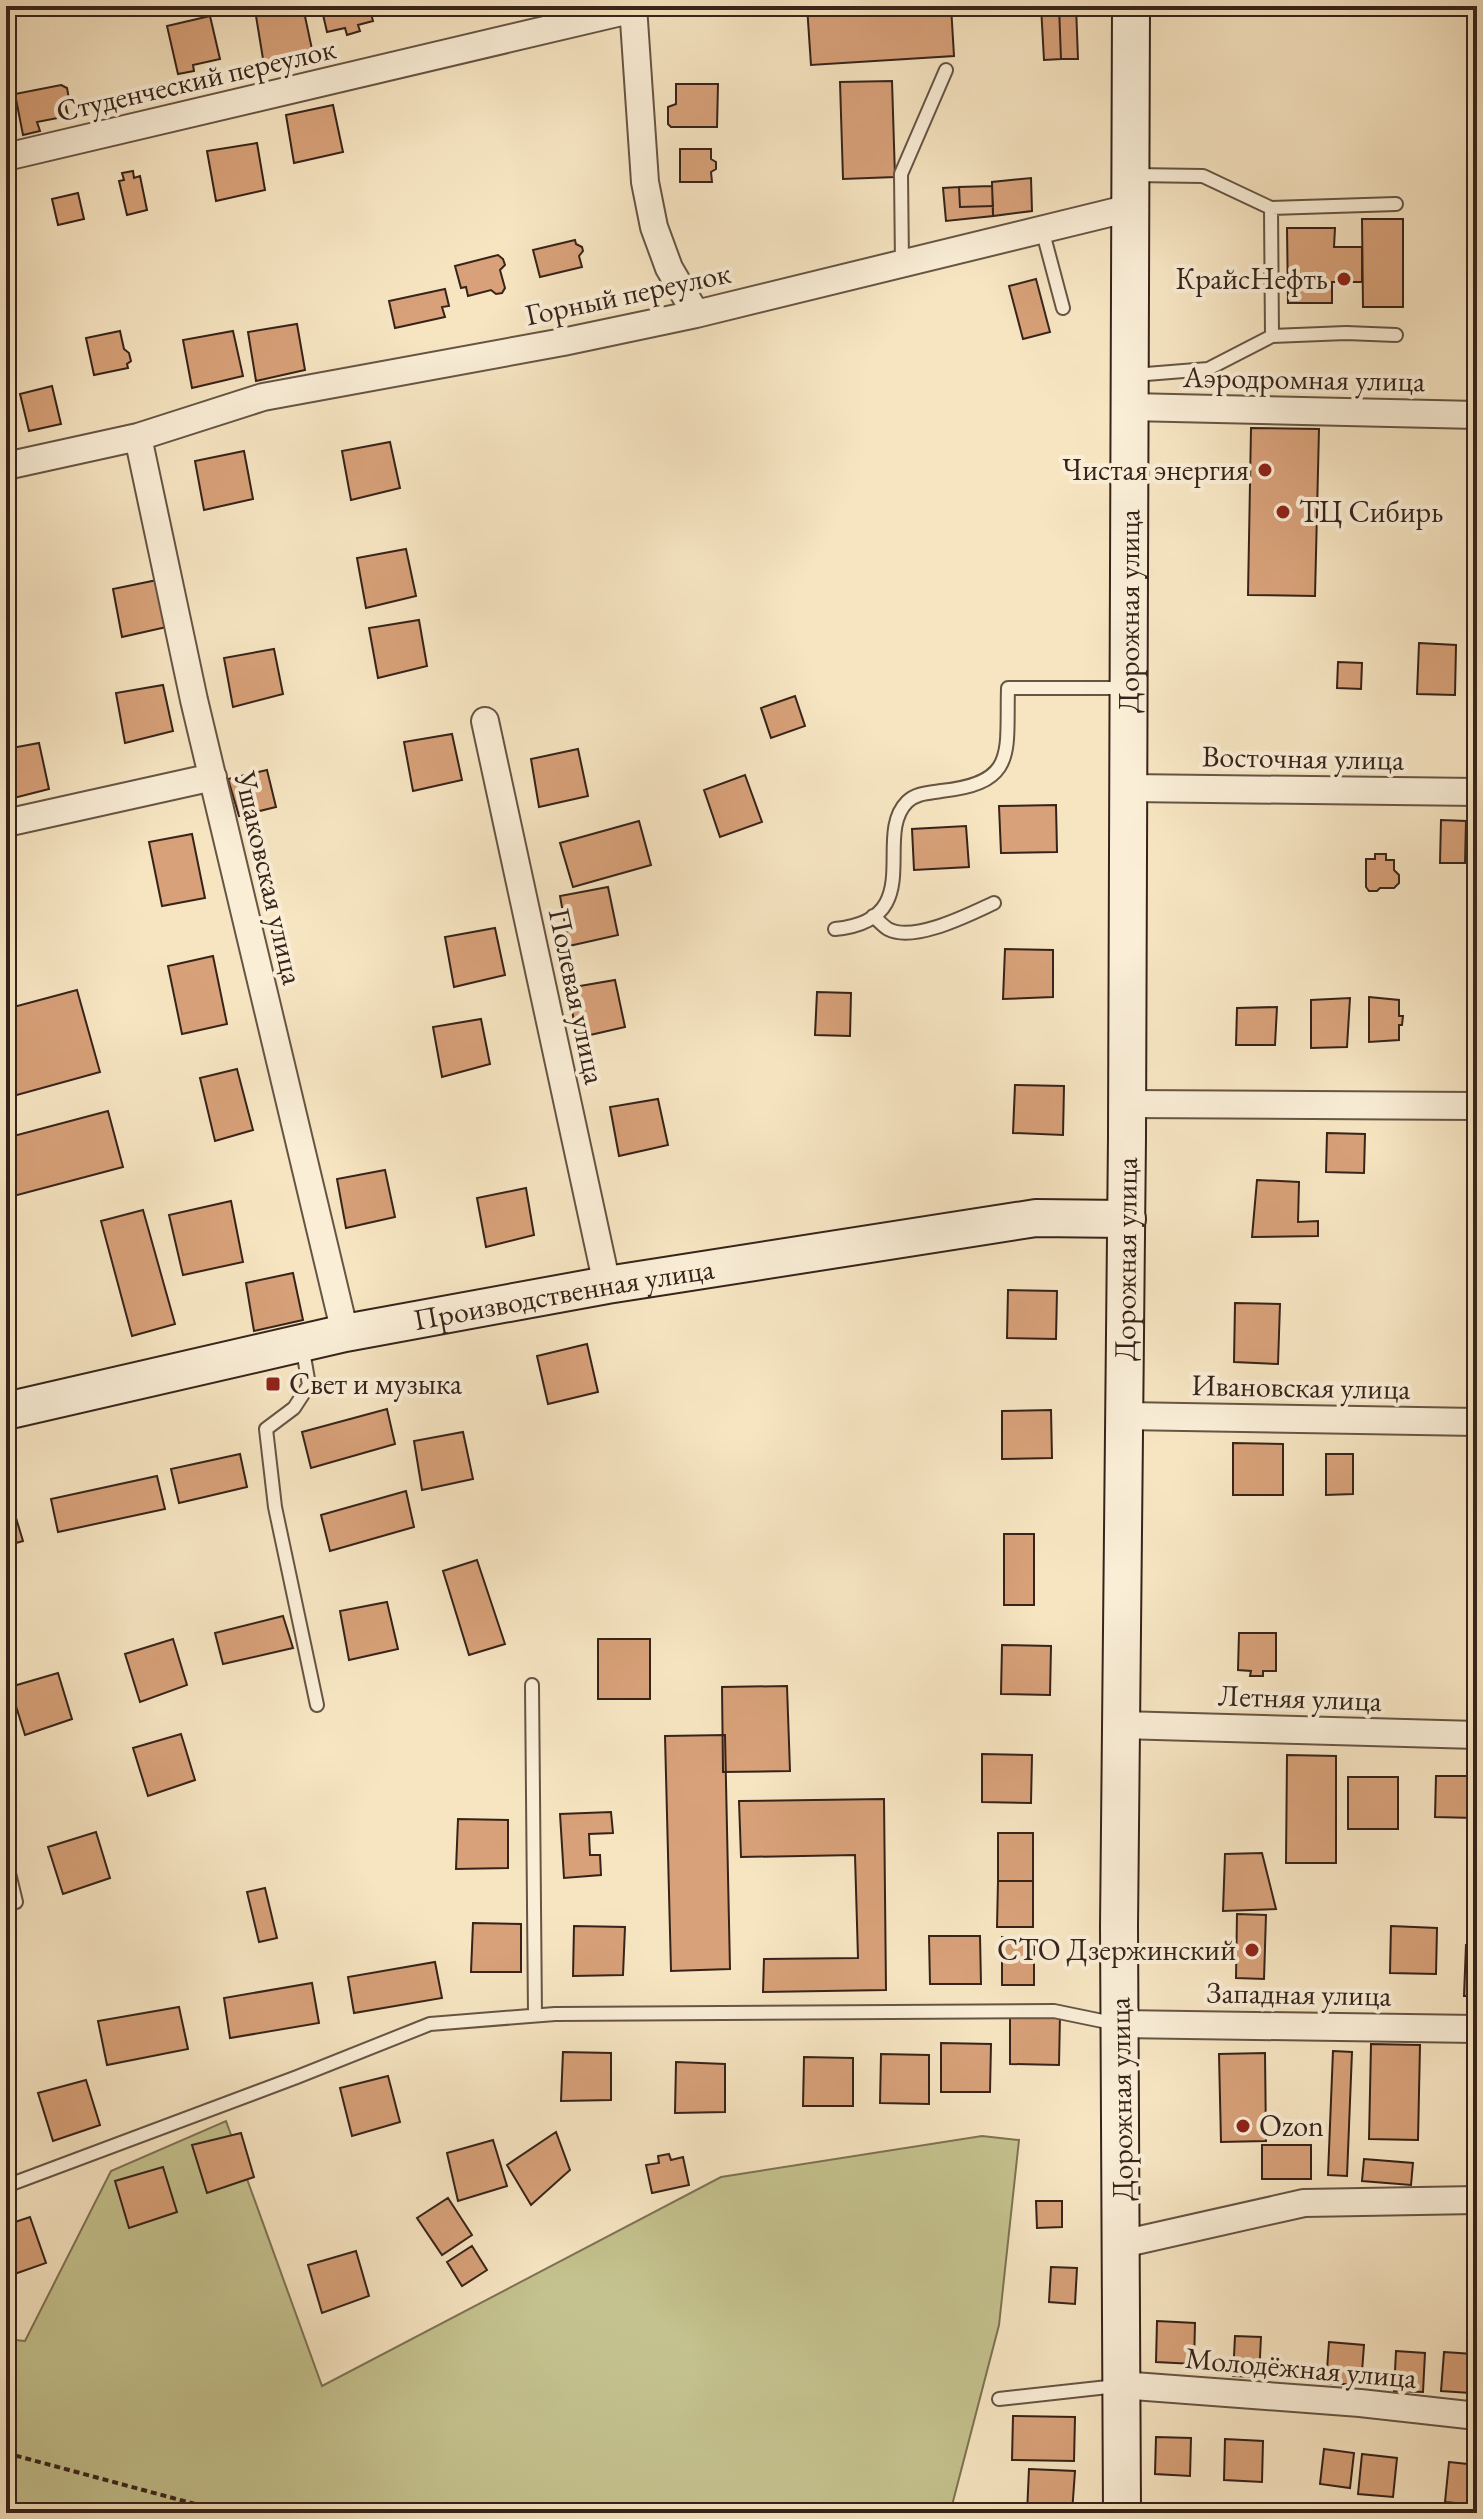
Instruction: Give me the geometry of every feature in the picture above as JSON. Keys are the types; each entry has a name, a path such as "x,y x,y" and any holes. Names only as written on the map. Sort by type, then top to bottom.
{"main road":[{"name":"Дорожная улица","path":"1122,2513 1121,1725 1128,1120 1131,6"},
{"path":"1036,1218 1085,1201 1105,1186 1120,1163 1128,1120"},
{"name":"Производственная улица","path":"6,1411 345,1333 607,1285 1036,1218 1127,1219"},
{"path":"1036,1218 1072,1226 1092,1235 1106,1247 1126,1280"}],"street":[{"name":"Студенческий переулок","path":"6,157 634,8"},
{"path":"634,8 645,182 654,227 669,268 696,314"},
{"name":"Горный переулок","path":"6,466 138,437 263,397 563,342 696,314 1042,229 1130,191"},
{"name":"Аэродромная улица","path":"1130,391 1477,415"},
{"name":"Ушаковская улица","path":"138,437 169,589 345,1333"},
{"name":"Полевая улица","path":"485,721 607,1285"},
{"path":"6,823 213,777"},
{"name":"Восточная улица","path":"1129,788 1477,792"},
{"path":"1128,1120 1477,1106"},
{"name":"Ивановская улица","path":"1125,1416 1477,1422"},
{"name":"Летняя улица","path":"1121,1725 1477,1735"},
{"name":"Западная улица","path":"1120,2024 1477,2029"},
{"path":"1122,2244 1304,2203 1477,2200"},
{"name":"Молодёжная улица","path":"1120,2385 1360,2403 1477,2416"}],"lane":[{"path":"902,263 901,174 946,70"},
{"path":"1130,191 1203,176 1271,208 1396,204"},
{"path":"1271,208 1272,336"},
{"path":"1042,229 1063,308"},
{"path":"1130,391 1208,369 1272,336 1346,333 1396,335"},
{"path":"835,929 852,928 873,916 886,902 893,881 895,825 907,801 919,794 975,786 994,775 1006,759 1008,688 1128,688"},
{"path":"873,916 888,929 899,932 934,929 994,903"},
{"path":"301,1343 309,1385 294,1408 266,1429 275,1507 317,1705"},
{"path":"532,1685 535,2015"},
{"path":"6,1861 16,1902"},
{"path":"6,2186 430,2024 535,2015 1054,2011 1120,2024"},
{"path":"999,2399 1120,2385"}],"path":[{"path":"6,2453 195,2504 204,2513"}],"shaded area":[{"path":"226,2121 322,2386 721,2177 982,2136 1019,2140 999,2325 950,2513 6,2513 6,2339 25,2341 111,2171"}],"building":[{"path":"321,6 369,6 373,21 358,25 360,31 347,35 345,28 327,32"},
{"path":"670,6 720,6 720,10 670,11"},
{"path":"807,6 951,6 954,56 811,65"},
{"path":"1041,6 1059,6 1061,59 1044,60"},
{"path":"1059,6 1076,6 1078,59 1061,59"},
{"path":"303,7 313,54 264,65 256,16"},
{"path":"210,16 220,59 193,65 194,71 178,74 167,26"},
{"path":"892,81 895,177 843,179 840,82"},
{"path":"676,84 718,84 717,127 671,127 668,124 668,107 676,104"},
{"path":"61,85 67,88 69,99 65,102 68,116 37,122 40,131 23,135 15,94"},
{"path":"333,105 343,152 294,163 286,115"},
{"path":"257,143 265,190 216,201 207,151"},
{"path":"680,149 711,149 711,159 716,162 716,169 711,172 712,182 680,182"},
{"path":"133,171 134,178 140,176 147,210 127,215 119,181 124,180 122,173"},
{"path":"1031,178 1032,211 993,216 992,182"},
{"path":"992,186 993,206 960,207 959,187"},
{"path":"959,187 960,207 993,206 993,216 946,221 943,188"},
{"path":"78,193 84,219 58,225 52,199"},
{"path":"1362,219 1403,219 1403,307 1363,307"},
{"path":"1287,228 1335,228 1334,247 1362,247 1362,282 1332,282 1332,303 1288,303"},
{"path":"575,240 582,247 579,256 582,267 540,277 533,250"},
{"path":"498,255 505,265 500,270 505,288 502,293 496,294 491,290 468,296 466,287 461,288 455,266"},
{"path":"1036,279 1050,332 1023,339 1009,286"},
{"path":"445,289 449,306 442,307 445,317 395,328 389,301"},
{"path":"297,324 305,370 256,381 248,332"},
{"path":"120,331 124,349 131,361 127,364 128,368 94,375 86,338"},
{"path":"233,331 243,376 192,388 183,340"},
{"path":"52,386 61,424 29,431 20,394"},
{"name":"ТЦ Сибирь","path":"1251,428 1319,429 1315,596 1248,595"},
{"path":"390,442 400,488 351,500 342,451"},
{"path":"244,451 253,499 204,510 195,461"},
{"path":"406,549 416,596 366,608 357,558"},
{"path":"162,579 171,626 122,637 113,589"},
{"path":"419,620 427,666 378,678 369,628"},
{"path":"1419,643 1456,645 1455,695 1417,694"},
{"path":"274,649 283,694 233,707 224,658"},
{"path":"1338,662 1362,663 1361,689 1337,688"},
{"path":"163,685 173,731 125,743 116,693"},
{"path":"795,696 805,726 771,738 761,708"},
{"path":"452,734 462,780 413,791 404,742"},
{"path":"39,743 49,789 6,800 6,749"},
{"path":"578,749 588,796 539,807 531,759"},
{"path":"267,770 276,807 239,816 228,779"},
{"path":"745,775 762,822 720,837 704,790"},
{"path":"1056,805 1057,852 1001,853 999,806"},
{"path":"1441,820 1466,821 1465,863 1440,863"},
{"path":"639,821 651,865 573,887 560,843"},
{"path":"966,826 969,867 914,870 912,829"},
{"path":"192,834 205,898 162,906 149,842"},
{"path":"1375,854 1386,854 1386,860 1394,860 1399,883 1394,888 1369,891 1366,887 1366,859 1375,859"},
{"path":"608,887 618,935 569,946 560,896"},
{"path":"495,928 505,975 454,987 445,937"},
{"path":"1005,949 1053,950 1053,997 1003,999"},
{"path":"213,956 227,1024 182,1034 168,966"},
{"path":"615,980 625,1027 577,1038 568,988"},
{"path":"77,990 100,1072 6,1098 6,1009"},
{"path":"817,992 851,993 850,1036 815,1035"},
{"path":"1369,997 1399,1000 1399,1016 1403,1016 1402,1025 1399,1025 1399,1040 1369,1042"},
{"path":"1350,998 1347,1047 1311,1048 1311,1000"},
{"path":"1277,1007 1275,1045 1236,1045 1237,1008"},
{"path":"481,1019 490,1064 442,1077 433,1027"},
{"path":"237,1069 253,1130 215,1141 200,1078"},
{"path":"1015,1085 1064,1086 1063,1135 1013,1133"},
{"path":"658,1099 668,1145 619,1156 610,1107"},
{"path":"108,1111 123,1167 6,1198 6,1138"},
{"path":"1327,1133 1365,1134 1364,1173 1326,1172"},
{"path":"385,1170 395,1217 346,1228 337,1179"},
{"path":"1257,1180 1299,1182 1298,1222 1318,1221 1318,1236 1252,1237"},
{"path":"526,1188 534,1235 486,1247 477,1198"},
{"path":"231,1201 243,1262 183,1275 169,1215"},
{"path":"143,1210 175,1324 132,1336 101,1221"},
{"path":"293,1273 303,1320 254,1331 246,1283"},
{"path":"1008,1290 1057,1291 1056,1339 1007,1338"},
{"path":"1235,1303 1280,1304 1278,1364 1234,1362"},
{"path":"587,1344 598,1392 548,1404 537,1356"},
{"path":"387,1409 395,1444 311,1468 302,1432"},
{"path":"1051,1410 1052,1458 1002,1459 1002,1411"},
{"path":"463,1432 473,1479 422,1490 414,1441"},
{"path":"1233,1443 1283,1444 1283,1495 1233,1495"},
{"path":"240,1454 247,1487 179,1503 171,1469"},
{"path":"1326,1454 1353,1454 1353,1494 1326,1495"},
{"path":"157,1476 165,1509 58,1532 51,1499"},
{"path":"406,1491 414,1527 330,1551 321,1515"},
{"path":"13,1508 23,1541 6,1546 6,1510"},
{"path":"1004,1534 1034,1534 1034,1605 1004,1605"},
{"path":"477,1560 505,1644 469,1655 443,1571"},
{"path":"387,1602 398,1649 349,1660 340,1611"},
{"path":"283,1616 293,1648 223,1664 215,1633"},
{"path":"1239,1633 1276,1633 1276,1671 1263,1671 1263,1676 1250,1676 1251,1671 1238,1670"},
{"path":"173,1639 187,1685 140,1702 125,1654"},
{"path":"598,1639 650,1639 650,1699 598,1699"},
{"path":"1002,1645 1051,1646 1050,1695 1001,1694"},
{"path":"58,1673 72,1719 25,1735 10,1687"},
{"path":"787,1686 790,1771 723,1772 722,1687"},
{"path":"181,1734 195,1780 148,1796 133,1748"},
{"path":"725,1735 730,1969 671,1971 665,1736"},
{"path":"982,1754 1032,1755 1031,1803 982,1802"},
{"path":"1287,1755 1336,1756 1336,1863 1286,1863"},
{"path":"1436,1776 1476,1776 1475,1818 1435,1817"},
{"path":"1348,1777 1398,1777 1398,1829 1348,1829"},
{"path":"884,1799 886,1990 763,1992 764,1959 858,1958 855,1855 741,1857 739,1801"},
{"path":"611,1812 613,1833 589,1834 590,1855 600,1855 601,1875 564,1878 560,1814"},
{"path":"458,1819 508,1820 508,1868 456,1869"},
{"path":"96,1832 110,1878 63,1894 48,1847"},
{"path":"998,1833 1033,1833 1033,1881 998,1881"},
{"path":"1262,1853 1276,1909 1223,1911 1225,1854"},
{"path":"998,1881 1033,1881 1033,1927 997,1927"},
{"path":"265,1888 277,1938 259,1942 247,1892"},
{"path":"1237,1914 1266,1915 1264,1979 1236,1978"},
{"path":"473,1923 521,1924 521,1972 471,1972"},
{"path":"574,1926 625,1927 623,1975 573,1976"},
{"path":"1391,1926 1437,1928 1436,1974 1390,1973"},
{"path":"929,1936 980,1936 981,1984 930,1984"},
{"path":"1002,1937 1034,1937 1034,1985 1002,1985"},
{"path":"1466,1945 1477,1945 1477,1996 1464,1996"},
{"path":"435,1962 442,1998 354,2013 348,1977"},
{"path":"312,1983 319,2023 230,2038 224,1998"},
{"path":"179,2007 188,2049 107,2065 98,2021"},
{"path":"1010,2015 1060,2015 1059,2065 1010,2064"},
{"path":"941,2043 991,2044 990,2092 941,2092"},
{"path":"1371,2044 1420,2045 1418,2140 1369,2139"},
{"path":"1333,2051 1352,2052 1347,2176 1328,2175"},
{"path":"563,2052 611,2053 611,2100 561,2101"},
{"path":"1265,2053 1266,2141 1221,2142 1219,2054"},
{"path":"881,2054 929,2055 929,2104 880,2103"},
{"path":"804,2057 853,2058 853,2106 803,2106"},
{"path":"676,2062 725,2064 725,2112 675,2113"},
{"path":"388,2076 400,2122 352,2136 340,2088"},
{"path":"86,2080 100,2125 53,2141 38,2093"},
{"path":"556,2132 570,2170 531,2205 507,2165"},
{"path":"241,2133 254,2177 207,2193 192,2145"},
{"path":"493,2140 507,2186 458,2201 447,2153"},
{"path":"1262,2145 1311,2145 1311,2179 1262,2179"},
{"path":"669,2154 671,2160 683,2157 689,2185 652,2193 646,2165 659,2163 658,2156"},
{"path":"1364,2159 1413,2163 1411,2185 1362,2181"},
{"path":"163,2167 177,2212 129,2228 115,2181"},
{"path":"448,2198 472,2235 442,2255 417,2218"},
{"path":"1036,2201 1062,2201 1062,2227 1037,2228"},
{"path":"30,2217 46,2263 6,2277 6,2225"},
{"path":"472,2246 487,2270 462,2286 447,2262"},
{"path":"356,2251 369,2296 322,2313 308,2265"},
{"path":"1051,2267 1077,2268 1075,2304 1049,2302"},
{"path":"1157,2321 1195,2323 1194,2364 1156,2362"},
{"path":"1235,2336 1261,2337 1259,2377 1233,2376"},
{"path":"1329,2342 1364,2345 1361,2385 1326,2383"},
{"path":"1396,2351 1425,2353 1423,2392 1394,2391"},
{"path":"1444,2352 1473,2354 1470,2393 1441,2391"},
{"path":"1013,2416 1075,2417 1074,2461 1012,2460"},
{"path":"1156,2437 1191,2438 1190,2476 1155,2474"},
{"path":"1225,2439 1263,2441 1262,2482 1224,2480"},
{"path":"1324,2449 1354,2453 1350,2488 1320,2484"},
{"path":"1362,2454 1397,2458 1393,2497 1358,2494"},
{"path":"1449,2462 1477,2465 1477,2505 1445,2502"},
{"path":"1029,2469 1075,2471 1072,2513 1027,2513"},
{"path":"1149,2508 1186,2509 1186,2513 1148,2513"}],"place":[{"name":"КрайсНефть","path":"1344,279"},
{"name":"Чистая энергия","path":"1265,470"},
{"name":"ТЦ Сибирь","path":"1283,512"},
{"name":"Свет и музыка","path":"273,1384"},
{"name":"СТО Дзержинский","path":"1252,1950"},
{"name":"Ozon","path":"1243,2126"}]}
